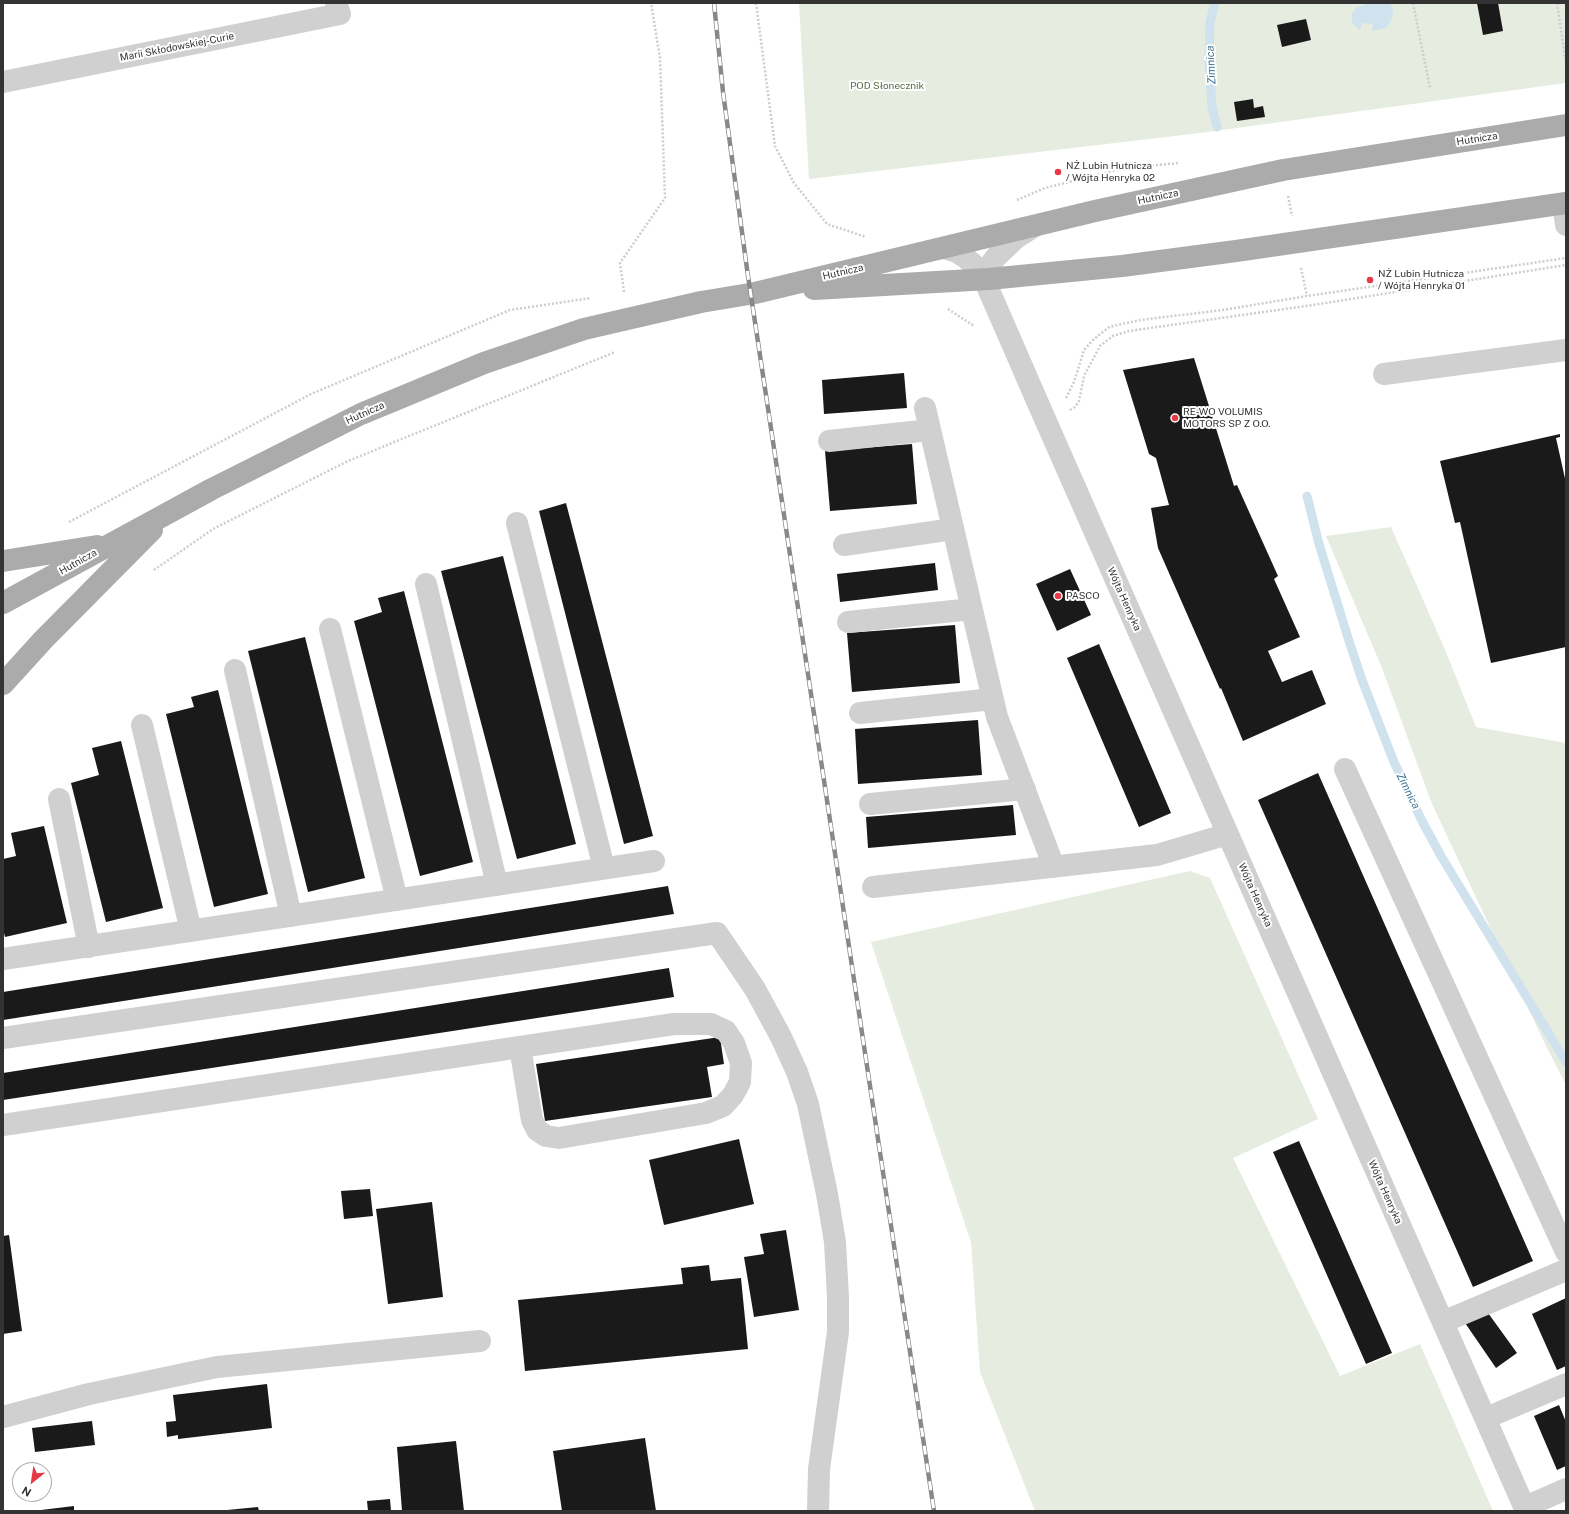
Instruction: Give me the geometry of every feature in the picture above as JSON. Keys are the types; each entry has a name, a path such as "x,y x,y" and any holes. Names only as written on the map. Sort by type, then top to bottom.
{"main road":[{"name":"Hutnicza","path":"3,603 175,509 325,431 361,414 414,391 502,357 594,326 701,302 754,293 1117,206 1283,170 1566,124"},
{"name":"Hutnicza","path":"754,293 984,279 1152,263 1564,203"},
{"path":"3,684 43,640 137,544 175,509"},
{"path":"3,561 112,543"}],"street":[{"name":"Marii Skłodowskiej-Curie","path":"3,82 340,14 336,3"},
{"path":"1564,203 1566,225"},
{"path":"984,279 988,268 996,257 1016,238 1035,226"},
{"name":"Wójta Henryka","path":"944,248 957,252 966,258 974,265 984,279 1525,1509"},
{"path":"1384,374 1566,350"},
{"path":"925,408 997,717 1054,867"},
{"path":"830,441 930,430"},
{"path":"517,523 604,868"},
{"path":"844,545 953,530"},
{"path":"426,584 497,885"},
{"path":"848,622 972,610"},
{"path":"330,629 397,900"},
{"path":"235,670 291,916"},
{"path":"860,713 993,699"},
{"path":"142,725 191,931"},
{"path":"1345,769 1566,1252"},
{"path":"870,804 1025,789"},
{"path":"59,799 89,947"},
{"path":"874,887 1157,855 1228,834"},
{"path":"3,959 654,861"},
{"path":"3,1038 717,933 755,989 781,1037 797,1072 808,1104 827,1194 835,1242 838,1332 819,1469 818,1511"},
{"path":"3,1125 520,1047 674,1024 711,1024 726,1031 734,1043 741,1063 740,1082 733,1095 723,1106 706,1113 559,1138 546,1136 537,1130 532,1120 520,1047"},
{"path":"1442,1322 1566,1270"},
{"path":"3,1417 89,1394 217,1367 480,1341"},
{"path":"1486,1418 1566,1384"},
{"path":"1525,1509 1566,1489"}],"path":[{"path":"624,292 620,263 665,198 660,58 651,3"},
{"path":"756,3 775,146 794,183 827,224 866,238"},
{"path":"1413,3 1430,88"},
{"path":"1557,3 1566,63"},
{"path":"1044,416 1066,398 1074,382 1084,350 1094,339 1109,327 1140,320 1223,310 1300,297 1566,258"},
{"path":"1044,416 1075,407 1079,401 1084,376 1100,346 1113,336 1124,333 1566,265"},
{"path":"942,305 980,329"},
{"path":"149,573 213,529 348,461 620,349"}],"green space":[{"name":"POD Słonecznik","path":"799,3 1566,3 1566,83 1200,133 809,179"},
{"path":"1391,527 1446,652 1476,727 1566,743 1566,1085 1546,1046 1432,804 1382,668 1326,536"},
{"path":"1190,871 1210,878 1318,1119 1233,1158 1340,1376 1420,1344 1493,1511 1035,1511 980,1372 971,1242 871,942"}],"water":[{"path":"1369,3 1390,4 1393,9 1392,19 1386,28 1372,31 1373,24 1362,23 1360,30 1352,23 1352,13 1356,8"}],"building":[{"path":"1477,3 1498,3 1503,31 1483,35"},
{"path":"1306,19 1311,40 1282,47 1277,25"},
{"path":"1253,99 1254,108 1263,106 1265,117 1237,121 1234,102"},
{"path":"1194,358 1234,486 1237,485 1278,576 1274,579 1300,637 1268,651 1282,682 1312,670 1326,704 1243,741 1221,688 1220,689 1158,548 1151,508 1169,505 1156,458 1149,454 1123,370"},
{"path":"904,373 907,408 824,414 822,380"},
{"path":"1560,434 1560,437 1556,438 1566,483 1566,647 1491,663 1460,522 1455,523 1440,461"},
{"path":"912,444 917,504 830,511 825,451"},
{"path":"566,503 653,836 624,844 539,511"},
{"path":"503,556 576,844 517,859 441,571"},
{"path":"935,563 938,590 840,602 837,574"},
{"path":"1070,569 1091,615 1057,631 1036,584"},
{"path":"404,591 473,862 420,876 354,621 382,612 378,598"},
{"path":"955,625 960,683 852,692 847,633"},
{"path":"305,637 365,878 308,892 248,651"},
{"path":"1099,644 1171,813 1139,827 1067,658"},
{"path":"218,690 268,894 214,907 166,714 194,707 191,697"},
{"path":"978,720 982,775 858,784 855,729"},
{"path":"121,741 163,908 106,922 71,783 99,775 92,748"},
{"path":"1318,773 1533,1261 1473,1287 1258,800"},
{"path":"1013,805 1016,835 868,848 866,817"},
{"path":"44,826 67,923 5,937 3,929 3,859 16,856 11,833"},
{"path":"668,886 674,914 3,1020 3,992"},
{"path":"669,968 674,997 3,1100 3,1073"},
{"path":"720,1037 724,1064 707,1067 712,1097 545,1121 536,1064"},
{"path":"739,1139 754,1204 664,1225 649,1160"},
{"path":"1299,1141 1392,1353 1366,1364 1273,1152"},
{"path":"370,1189 373,1216 344,1219 341,1191"},
{"path":"432,1202 443,1297 388,1304 376,1209"},
{"path":"786,1230 799,1310 754,1317 744,1257 764,1254 760,1234"},
{"path":"9,1235 22,1331 3,1334 3,1236"},
{"path":"709,1265 711,1281 741,1278 748,1349 525,1371 518,1300 683,1284 681,1268"},
{"path":"1566,1298 1566,1366 1557,1370 1532,1314"},
{"path":"1483,1306 1517,1353 1496,1368 1463,1320"},
{"path":"267,1384 272,1428 178,1439 178,1435 167,1437 166,1422 176,1421 173,1395"},
{"path":"1559,1405 1566,1422 1566,1466 1557,1470 1534,1416"},
{"path":"92,1421 95,1445 35,1452 32,1428"},
{"path":"645,1438 656,1511 562,1511 553,1451"},
{"path":"456,1441 464,1511 402,1511 397,1447"},
{"path":"390,1499 391,1511 368,1511 367,1501"},
{"path":"74,1506 74,1511 41,1511 41,1510"},
{"path":"258,1507 259,1511 227,1511 227,1510"}],"waterway":[{"name":"Zimnica","path":"1215,3 1210,22 1209,60 1212,107 1217,127"},
{"name":"Zimnica","path":"1307,496 1319,544 1349,641 1362,680 1394,762 1422,821 1441,856 1566,1062"}],"railway":[{"path":"714,3 723,92 747,269 934,1511"}],"place":[{"name":"NŻ Lubin Hutnicza / Wójta Henryka 02","path":"1058,172"},
{"name":"NŻ Lubin Hutnicza / Wójta Henryka 01","path":"1370,280"},
{"name":"RE-WO VOLUMIS MOTORS SP Z O.O.","path":"1175,418"},
{"name":"PASCO","path":"1058,596"}]}
